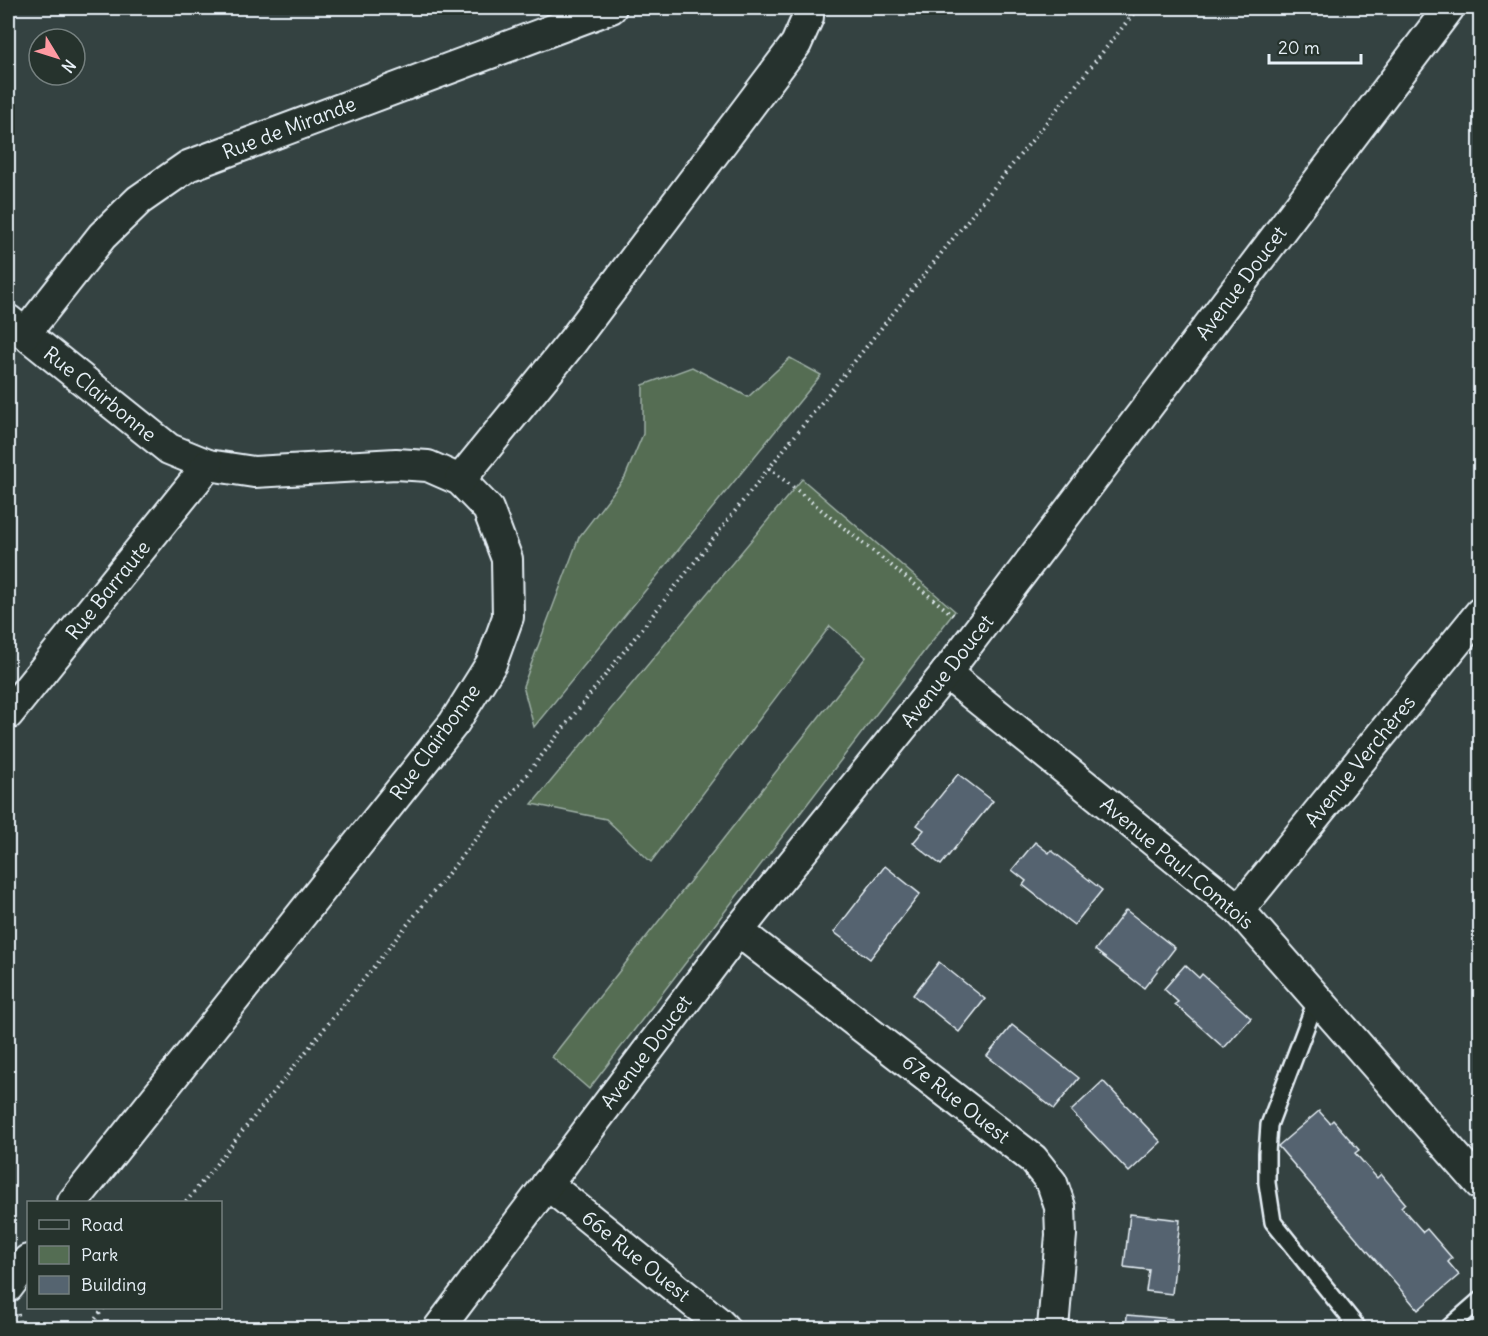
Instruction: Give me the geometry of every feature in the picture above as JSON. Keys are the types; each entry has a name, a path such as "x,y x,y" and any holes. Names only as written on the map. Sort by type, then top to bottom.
{"street":[{"name":"Rue de Mirande","path":"16,327 139,200 188,166 610,8"},
{"path":"460,480 572,342 796,44 808,17 807,8"},
{"name":"Avenue Doucet","path":"439,1329 738,931 946,674 1449,8"},
{"name":"Rue Clairbonne","path":"16,327 169,449 208,465 254,472 396,464 428,466 460,480 488,509 507,560 508,617 491,664 453,723 75,1201"},
{"name":"Rue Barraute","path":"8,714 208,465"},
{"name":"Avenue Verchères","path":"1239,910 1480,613"},
{"name":"Avenue Paul-Comtois","path":"946,674 1239,910 1479,1177"},
{"name":"67e Rue Ouest","path":"738,931 1033,1159 1052,1183 1060,1207 1061,1235 1053,1329"},
{"name":"66e Rue Ouest","path":"547,1184 724,1329"},
{"path":"8,1287 27,1261"}],"lane":[{"path":"1317,998 1269,1125 1267,1183 1273,1222 1358,1329"},
{"path":"1448,1329 1480,1300"}],"path":[{"path":"188,1201 769,468 1138,8"},
{"path":"769,468 976,634"},
{"path":"87,1329 103,1309"}],"green space":[{"path":"790,358 821,375 534,727 523,686 579,537 625,477 643,434 643,385 692,367 748,397"},
{"path":"802,479 955,611 589,1089 552,1057 866,657 830,626 651,862 606,819 532,804"}],"building":[{"path":"958,774 993,801 941,865 913,843 924,830 917,825"},
{"path":"1035,842 1049,853 1051,850 1102,890 1074,925 1023,885 1026,881 1012,870"},
{"path":"885,866 920,894 870,959 834,932"},
{"path":"1126,910 1175,948 1144,988 1095,950"},
{"path":"939,962 985,999 959,1032 913,995"},
{"path":"1185,965 1199,978 1202,974 1251,1018 1224,1048 1175,1004 1178,1002 1164,989"},
{"path":"1012,1025 1079,1078 1054,1109 987,1056"},
{"path":"1103,1081 1161,1142 1129,1172 1071,1111"},
{"path":"1319,1111 1330,1123 1333,1120 1359,1150 1355,1153 1377,1178 1381,1174 1405,1203 1401,1207 1423,1232 1427,1229 1452,1258 1448,1262 1459,1275 1418,1310 1278,1146"},
{"path":"1130,1214 1180,1220 1172,1294 1146,1291 1149,1270 1124,1267"},
{"path":"1127,1315 1172,1319 1171,1328 1126,1328"}]}
